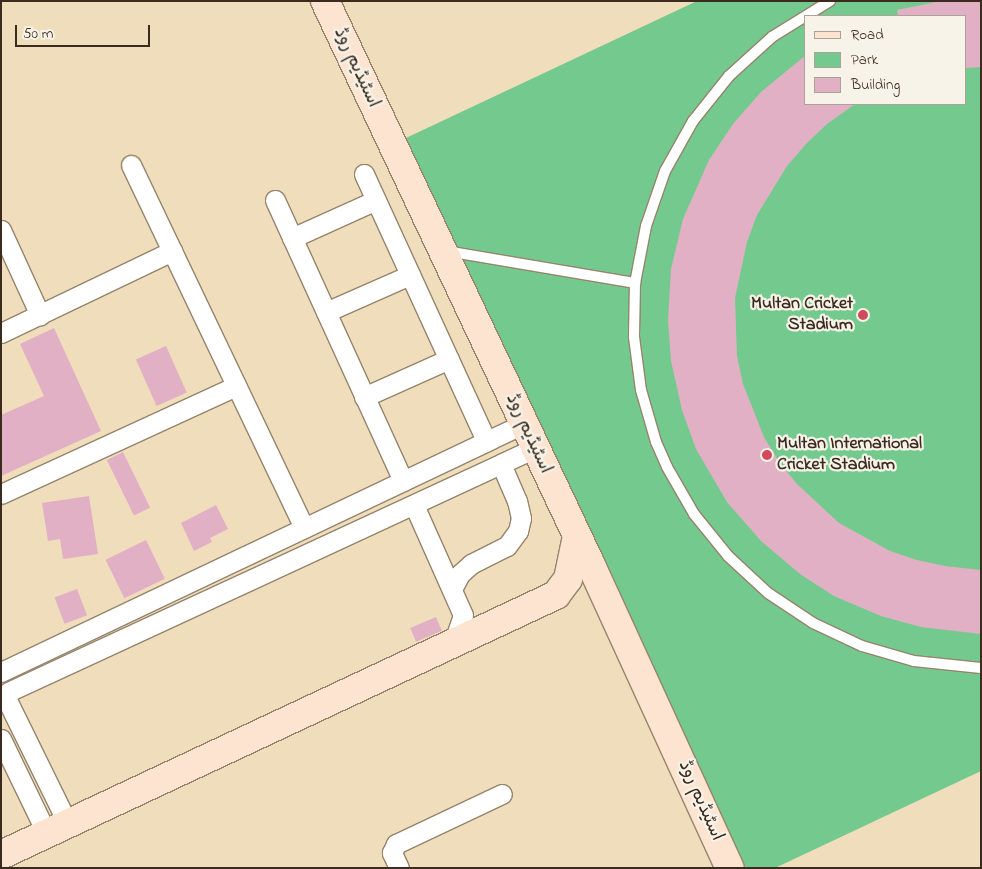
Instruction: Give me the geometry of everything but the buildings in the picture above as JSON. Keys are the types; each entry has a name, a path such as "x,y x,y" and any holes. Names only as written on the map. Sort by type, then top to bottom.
{"main road":[{"name":"اسٹیڈیم روڈ","path":"324,1 577,536 730,868"},
{"path":"1,855 556,595 568,579 577,536"}],"street":[{"path":"131,165 304,528"},
{"path":"364,174 486,441"},
{"path":"275,200 403,481"},
{"path":"292,238 376,200"},
{"path":"1,230 40,315"},
{"path":"1,333 172,251"},
{"path":"326,312 410,275"},
{"path":"364,397 449,359"},
{"path":"1,494 236,386"},
{"path":"57,829 5,698 7,682 1,673 523,424"},
{"path":"5,698 535,448"},
{"path":"452,588 460,574 471,564 507,546 518,531 521,518 517,501 501,464"},
{"path":"414,505 463,615 453,644"},
{"path":"1,738 57,829"},
{"path":"399,868 392,853 396,844 502,794"}],"lane":[{"path":"805,15 830,1"},
{"path":"804,16 750,56 723,83 693,121 669,163 654,198 641,245 635,283 634,337 636,364 641,390 656,442 684,499 710,536 747,576 782,604 837,635 879,652 914,661 981,668"},
{"path":"443,251 635,283"}],"green space":[{"name":"Multan International Cricket Stadium","path":"697,1 981,1 981,771 775,868 746,868 406,138"}],"place":[{"name":"Multan Cricket Stadium","path":"863,315"},
{"name":"Multan International Cricket Stadium","path":"767,455"}]}
